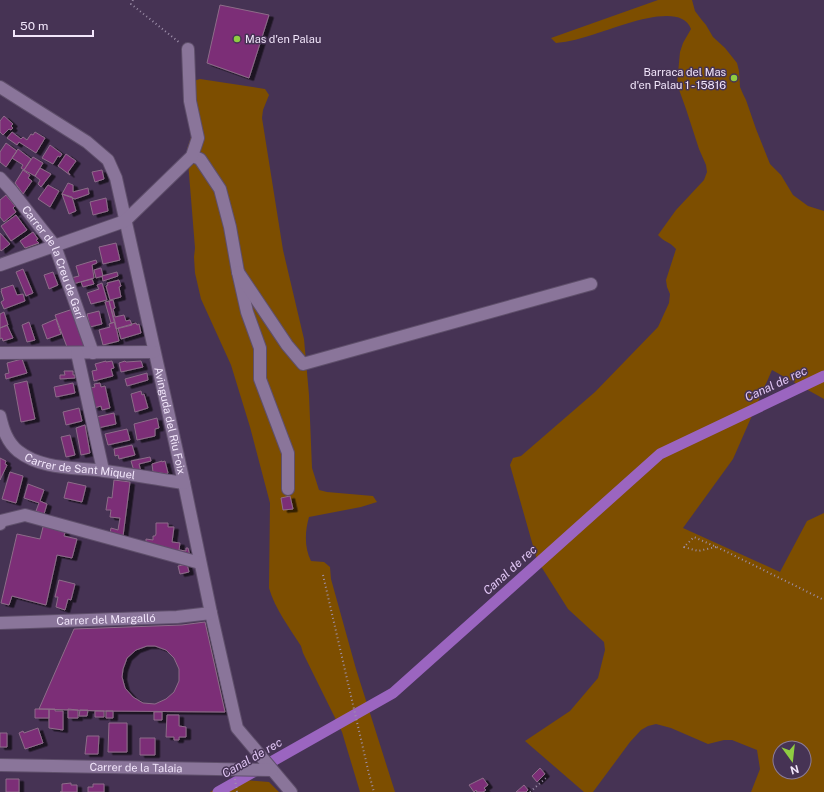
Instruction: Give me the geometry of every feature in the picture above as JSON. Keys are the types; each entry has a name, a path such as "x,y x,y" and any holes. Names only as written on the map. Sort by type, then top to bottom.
{"street":[{"path":"0,265 125,221 192,156 198,138 190,101 188,49"},
{"name":"Avinguda del Riu Foix","path":"0,86 87,142 108,160 116,178 237,728 291,792"},
{"path":"192,156 200,159 220,189 230,226 247,312 260,348 260,379 288,453 288,489"},
{"name":"Carrer de la Creu de Garí","path":"0,178 54,246 93,352"},
{"path":"238,272 287,345 303,364 591,284"},
{"path":"0,353 154,352"},
{"path":"77,353 103,470"},
{"name":"Carrer de Sant Miquel","path":"0,416 8,441 18,451 36,461 55,466 103,470 184,483"},
{"path":"0,524 1,521 25,515 200,563"},
{"name":"Carrer del Margalló","path":"0,623 177,618 211,613"},
{"name":"Carrer de la Talaia","path":"0,765 272,770"}],"path":[{"path":"133,0 131,4 188,49"},
{"path":"716,547 698,551 684,547 694,537 716,547 824,600"},
{"path":"323,575 374,792"},
{"path":"530,792 546,778"}],"shaded area":[{"path":"658,0 692,0 695,11 713,37 725,48 737,63 740,87 770,164 781,175 793,195 808,206 824,211 824,399 772,370 733,459 683,528 780,572 807,521 824,513 824,792 751,792 760,769 757,750 732,740 724,740 708,744 671,728 656,724 641,730 630,742 593,792 584,792 525,741 570,711 598,678 605,650 604,642 568,609 537,560 510,465 513,458 521,456 595,392 658,327 669,303 670,294 666,280 676,249 658,235 676,210 704,180 707,172 706,165 677,84 680,52 691,29 685,21 675,17 662,16 647,18 585,37 556,43 551,38"},
{"path":"200,79 265,89 269,95 263,110 262,118 283,250 304,339 309,395 312,468 319,490 373,496 377,502 361,507 309,517 306,533 306,545 311,561 324,562 330,567 331,579 356,669 395,792 360,792 342,732 303,653 301,646 279,611 269,588 270,503 250,427 231,365 201,299 195,273 195,248 187,149 192,134 193,81"},
{"path":"232,779 269,782 279,792 210,792"}],"building":[{"name":"Mas d'en Palau","path":"220,5 269,15 249,78 207,63"},
{"path":"4,116 13,124 11,126 13,128 11,130 9,129 3,135 0,132 0,121"},
{"path":"12,132 21,139 23,137 27,140 31,134 33,135 35,132 45,138 36,153 19,142 17,145 7,138"},
{"path":"6,143 17,151 6,167 0,162 0,152"},
{"path":"50,145 62,154 60,157 58,156 53,164 42,158"},
{"path":"18,149 31,159 24,170 21,168 23,165 12,158"},
{"path":"66,154 76,161 68,172 70,175 58,166"},
{"path":"33,157 43,163 35,176 24,170"},
{"path":"40,168 51,174 41,187 38,184 40,180 35,176"},
{"path":"23,170 30,175 28,178 32,181 23,194 15,183"},
{"path":"102,170 104,179 95,182 92,172"},
{"path":"68,183 73,185 73,192 88,188 89,194 75,199 62,194"},
{"path":"48,185 59,191 50,207 38,199"},
{"path":"62,194 72,197 76,211 69,214"},
{"path":"6,195 15,206 13,208 16,212 4,222 0,217 0,200"},
{"path":"106,198 108,211 93,215 90,202"},
{"path":"16,215 27,230 11,241 1,226"},
{"path":"33,232 39,243 25,248 20,241"},
{"path":"0,233 10,244 1,251 0,249"},
{"path":"116,243 120,260 103,264 99,247"},
{"path":"96,260 97,263 92,265 94,278 73,284 71,278 79,276 76,266"},
{"path":"101,268 103,276 96,278 94,270"},
{"path":"23,269 33,293 26,296 16,272"},
{"path":"53,272 58,285 49,289 44,275"},
{"path":"117,272 118,276 103,281 102,276"},
{"path":"92,279 94,284 83,287 81,282"},
{"path":"119,280 121,286 119,287 121,297 110,300 106,286 108,285 107,283"},
{"path":"102,283 107,300 91,304 87,293 99,289 97,285"},
{"path":"13,285 17,295 23,294 25,301 4,309 1,302 4,300 1,289"},
{"path":"113,300 115,317 124,315 126,321 130,320 132,325 116,329 109,301"},
{"path":"109,301 115,322 111,323 105,302"},
{"path":"73,309 85,346 84,347 67,347 55,315"},
{"path":"99,311 102,324 90,327 87,314"},
{"path":"4,312 8,325 0,328 0,314"},
{"path":"56,319 61,334 47,339 42,325"},
{"path":"29,322 35,340 27,342 22,325"},
{"path":"115,322 119,341 103,345 99,330 110,327 109,324"},
{"path":"136,323 137,325 139,324 141,333 121,339 118,328"},
{"path":"7,325 13,338 3,341 2,338 0,339 0,328"},
{"path":"22,359 27,373 6,379 5,374 9,373 7,363"},
{"path":"112,361 114,368 111,369 113,376 94,381 92,371 97,370 95,364"},
{"path":"125,361 141,361 143,367 121,372 119,363"},
{"path":"64,371 73,371 75,378 60,379 60,375 65,375"},
{"path":"147,373 148,380 127,386 125,379"},
{"path":"27,381 35,419 21,422 14,384"},
{"path":"73,383 75,393 56,397 54,387"},
{"path":"100,383 101,387 105,386 110,408 102,410 101,406 94,408 89,388 95,387 94,384"},
{"path":"141,391 142,395 144,394 148,408 135,412 131,394"},
{"path":"79,408 82,421 66,425 63,412"},
{"path":"114,413 116,424 98,428 96,417"},
{"path":"157,418 159,428 155,429 155,436 137,440 134,424"},
{"path":"85,425 90,453 81,455 76,428"},
{"path":"127,429 130,440 108,445 105,434"},
{"path":"70,435 75,455 66,457 61,437"},
{"path":"132,445 135,455 119,459 118,455 115,456 114,449"},
{"path":"150,457 151,461 139,464 141,472 134,471 131,461"},
{"path":"0,458 6,461 5,464 7,465 0,480"},
{"path":"165,461 168,473 153,472 152,464"},
{"path":"10,472 23,476 16,503 2,499"},
{"path":"114,480 130,482 123,536 110,533 111,528 118,530 120,518 110,517 111,510 106,510 108,497 112,498"},
{"path":"68,482 86,486 82,502 64,498"},
{"path":"28,484 44,490 40,501 47,504 44,514 36,511 39,503 24,498"},
{"path":"290,496 293,509 283,510 281,498"},
{"path":"44,523 66,529 64,536 77,539 72,558 57,555 46,605 12,596 9,605 1,603 17,534 40,539"},
{"path":"156,523 168,523 168,527 174,527 172,542 180,543 179,550 186,551 186,548 188,548 190,556 146,542 146,539 153,540 153,536 156,534"},
{"path":"187,564 189,572 180,574 178,566"},
{"path":"59,580 75,584 71,600 68,599 65,610 56,607 58,597 55,597"},
{"path":"205,622 225,712 39,709 74,629 182,625","holes":["147,646 155,646 166,650 174,658 179,669 179,681 174,692 166,699 155,704 143,703 133,697 125,688 122,677 123,669 127,658 136,650"]},
{"path":"35,709 49,709 49,718 35,718"},
{"path":"49,709 63,711 63,730 49,728"},
{"path":"68,709 78,710 78,718 68,718"},
{"path":"80,710 88,710 87,716 79,716"},
{"path":"95,711 104,711 104,717 95,717"},
{"path":"106,711 113,711 113,718 106,718"},
{"path":"154,712 162,712 162,720 154,720"},
{"path":"167,715 179,715 179,726 186,727 186,737 179,737 179,740 174,740 174,737 166,737"},
{"path":"109,723 127,723 127,752 108,752"},
{"path":"38,728 43,743 25,749 19,733 23,731 24,733"},
{"path":"0,733 7,733 7,747 0,747"},
{"path":"87,736 99,736 98,754 85,754"},
{"path":"140,738 155,738 155,755 140,755"},
{"path":"540,768 545,774 537,782 532,776"},
{"path":"483,778 488,785 484,788 486,790 483,792 477,792 476,790 474,792 469,785"},
{"path":"6,779 19,779 19,792 6,792"},
{"path":"71,783 71,785 77,785 77,792 62,792 62,784"},
{"path":"93,784 104,784 104,792 88,792 88,787 93,787"},
{"path":"524,785 528,790 526,792 516,792"}],"waterway":[{"name":"Canal de rec","path":"218,792 393,693 660,454 824,376"}],"place":[{"name":"Mas d'en Palau","path":"237,39"},
{"name":"Barraca del Mas d'en Palau 1 - 15816","path":"734,78"}]}
